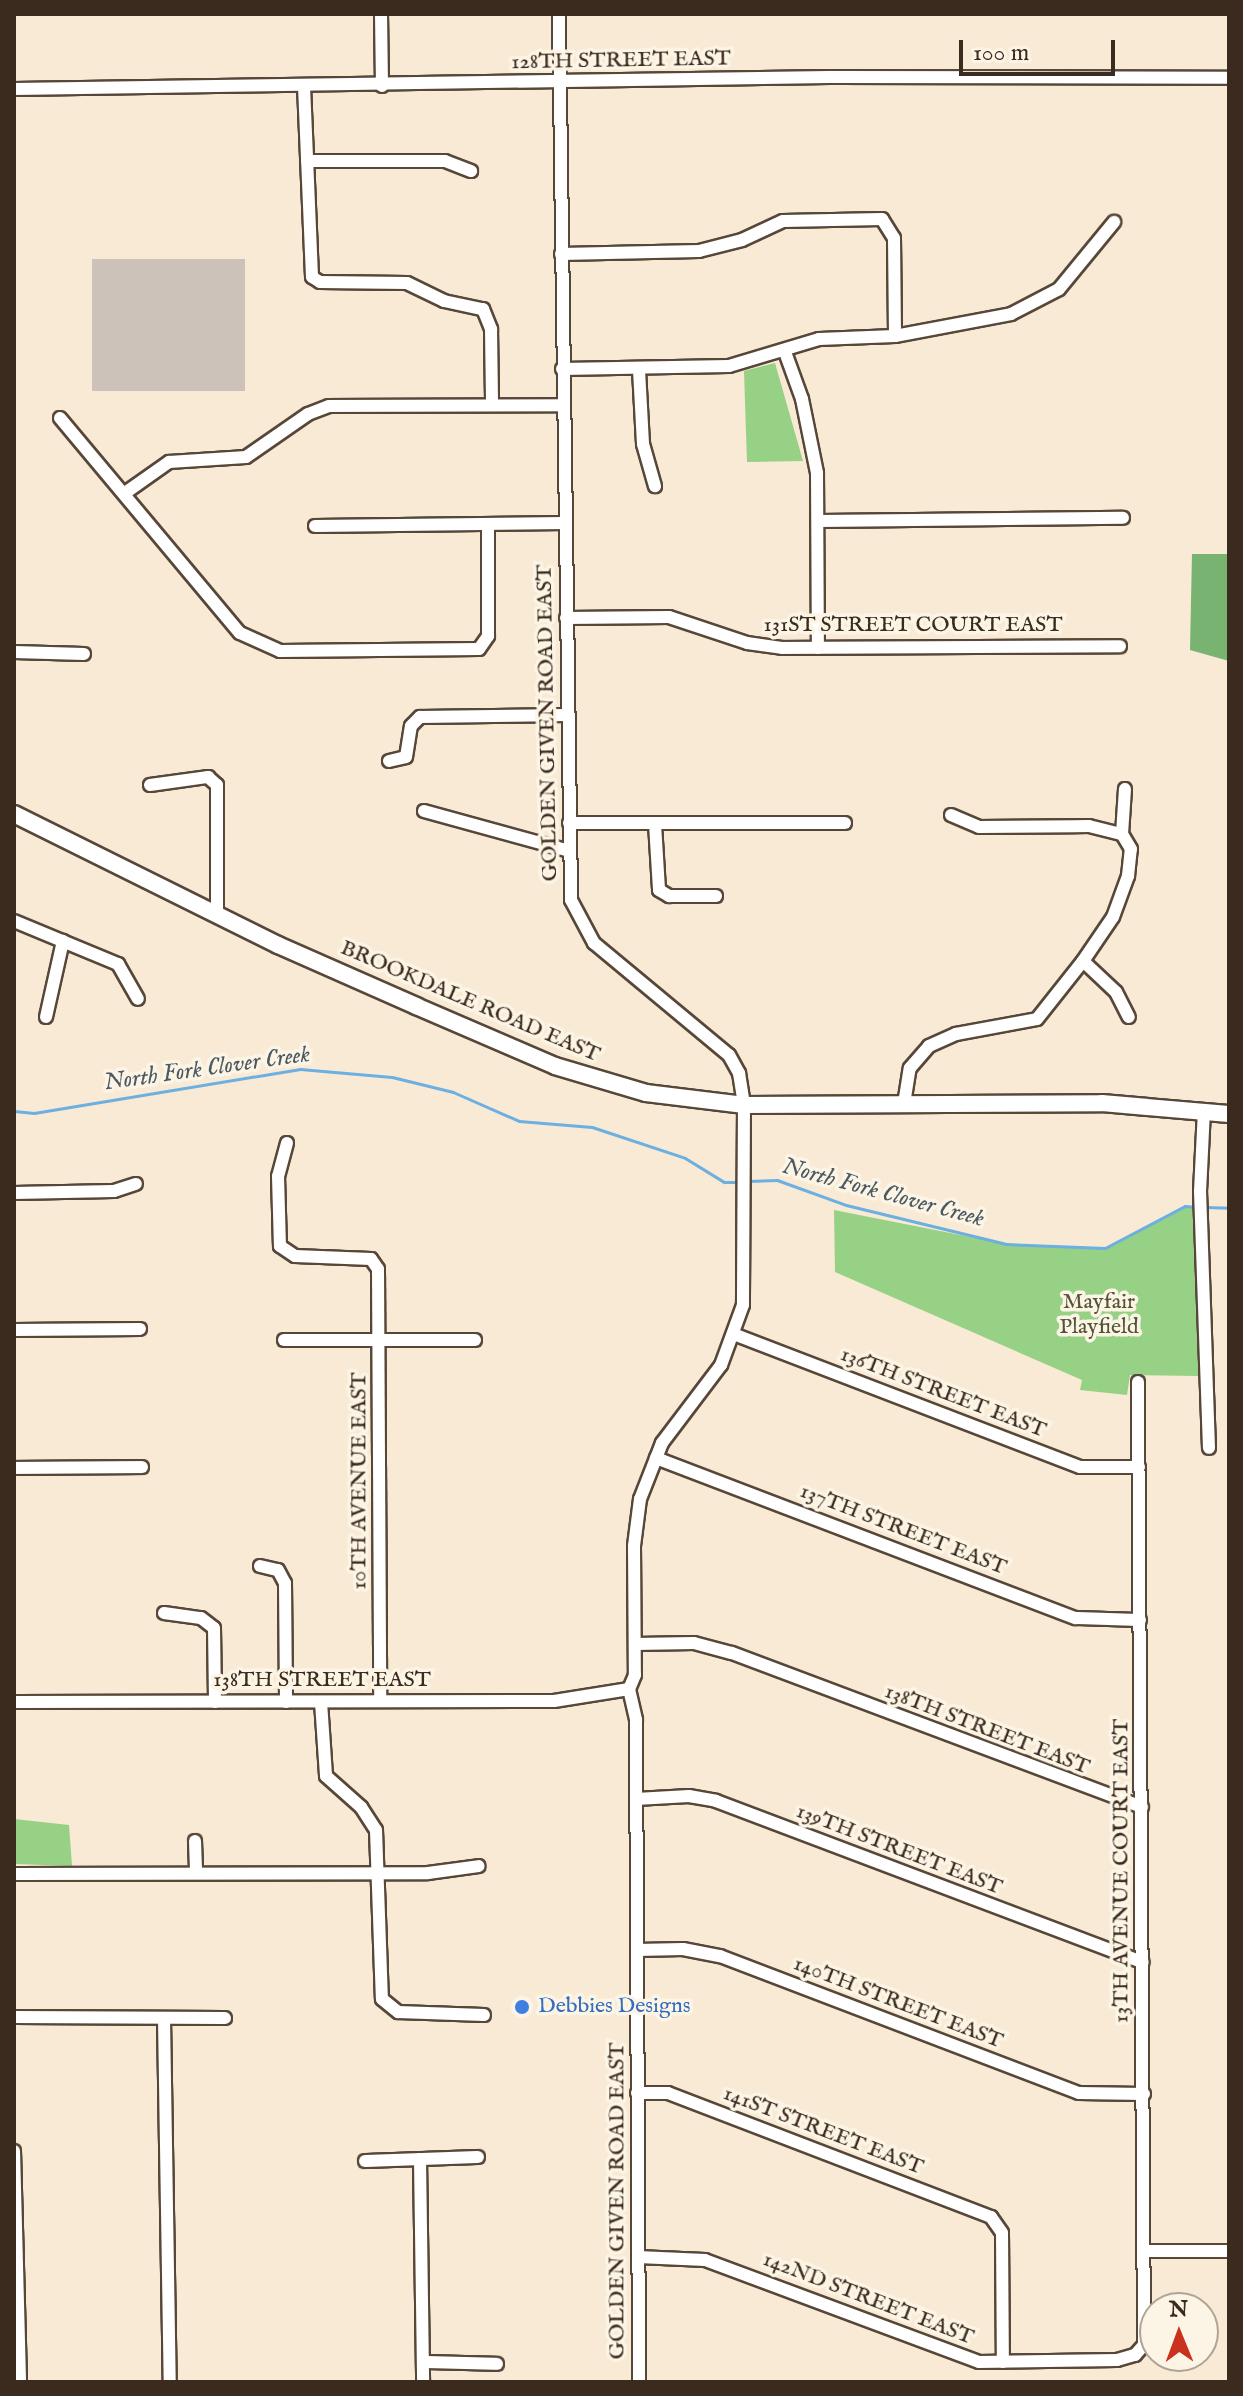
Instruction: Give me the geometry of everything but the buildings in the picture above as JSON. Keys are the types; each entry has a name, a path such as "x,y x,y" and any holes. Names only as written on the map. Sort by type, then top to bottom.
{"main road":[{"name":"BROOKDALE ROAD EAST","path":"14,814 217,915 555,1066 668,1098 744,1105 1102,1103 1229,1114"}],"street":[{"path":"381,14 382,86"},
{"name":"GOLDEN GIVEN ROAD EAST","path":"559,14 571,900 587,936 729,1055 742,1081 744,1105 744,1293 736,1335 656,1458 636,1526 635,1675 629,1689 636,1720 639,2382"},
{"name":"128TH STREET EAST","path":"14,89 382,86 829,77 1229,78"},
{"path":"304,86 308,257 315,281 407,283 444,301 483,309 491,329 492,403"},
{"path":"307,161 445,161 471,171"},
{"path":"561,254 699,251 742,240 783,221 885,220 894,238 895,336"},
{"path":"562,369 729,366 785,352 819,339 895,336 1011,314 1045,299 1114,222"},
{"path":"785,352 808,423 820,521 818,648"},
{"path":"639,370 643,444 655,486"},
{"path":"125,493 169,462 246,457 329,406 562,405"},
{"path":"60,418 240,633 255,643 294,652 479,649 488,636 488,526"},
{"path":"820,521 1123,518"},
{"path":"315,526 565,523"},
{"name":"131ST STREET COURT EAST","path":"566,618 669,617 753,645 818,648 1120,646"},
{"path":"14,652 84,654"},
{"path":"389,761 406,757 411,726 420,717 567,715"},
{"path":"150,785 208,777 217,785 217,915"},
{"path":"904,1104 910,1068 929,1046 956,1034 1037,1019 1083,961 1122,897 1131,849 1122,834 1125,789"},
{"path":"424,811 569,851"},
{"path":"951,815 979,827 1089,826 1122,834"},
{"path":"569,823 845,823"},
{"path":"655,824 659,890 669,896 716,896"},
{"path":"14,921 118,964 138,999"},
{"path":"46,1017 63,941"},
{"path":"1083,961 1116,992 1129,1017"},
{"path":"1204,1110 1200,1191 1209,1448"},
{"name":"10TH AVENUE EAST","path":"287,1143 279,1163 280,1246 288,1254 376,1262 380,1340 380,1701"},
{"path":"14,1193 114,1191 136,1184"},
{"path":"14,1330 140,1329"},
{"name":"136TH STREET EAST","path":"736,1335 1080,1467 1139,1467"},
{"path":"284,1340 475,1340"},
{"name":"13TH AVENUE COURT EAST","path":"1135,2355 1145,2337 1138,1382"},
{"name":"137TH STREET EAST","path":"656,1458 1076,1618 1140,1620"},
{"path":"14,1468 142,1467"},
{"path":"260,1566 278,1570 285,1583 286,1702"},
{"path":"164,1613 201,1618 214,1628 215,1702"},
{"name":"138TH STREET EAST","path":"635,1644 694,1643 732,1653 1142,1807"},
{"name":"138TH STREET EAST","path":"14,1702 554,1701 629,1689"},
{"path":"321,1702 326,1776 372,1821 380,1873 379,1993 391,2009 484,2015"},
{"name":"139TH STREET EAST","path":"636,1799 716,1801 1143,1962"},
{"path":"195,1841 196,1873"},
{"path":"14,1874 380,1873 479,1866"},
{"name":"140TH STREET EAST","path":"637,1950 700,1951 720,1956 1079,2093 1144,2094"},
{"path":"14,2017 225,2018"},
{"path":"164,2018 170,2382"},
{"name":"141ST STREET EAST","path":"637,2093 668,2093 991,2217 1002,2233 1003,2362"},
{"path":"14,2151 20,2382"},
{"path":"365,2161 478,2157"},
{"path":"420,2159 423,2382"},
{"path":"1145,2251 1229,2251"},
{"name":"142ND STREET EAST","path":"638,2257 705,2260 962,2357 1003,2362 1117,2360 1135,2355"},
{"path":"423,2362 497,2364"}],"shaded area":[{"path":"92,259 245,259 245,391 92,391"}],"green space":[{"path":"775,363 803,461 747,462 744,371"},
{"path":"1192,554 1229,554 1229,661 1190,650"},
{"name":"Mayfair Playfield","path":"1185,1206 1197,1207 1199,1376 1130,1375 1127,1395 1080,1390 1082,1380 835,1272 834,1210 1006,1244 1105,1248"},
{"path":"14,1819 69,1825 72,1866 14,1864"}],"waterway":[{"name":"North Fork Clover Creek","path":"14,1111 34,1113 300,1069 392,1077 453,1092 519,1121 592,1127 685,1158 724,1182 741,1182"},
{"name":"North Fork Clover Creek","path":"748,1181 777,1180 846,1205 1006,1244 1105,1248 1185,1206 1197,1207"},
{"name":"North Fork Clover Creek","path":"1205,1207 1229,1208"}],"place":[{"name":"Debbies Designs","path":"522,2007"}]}
